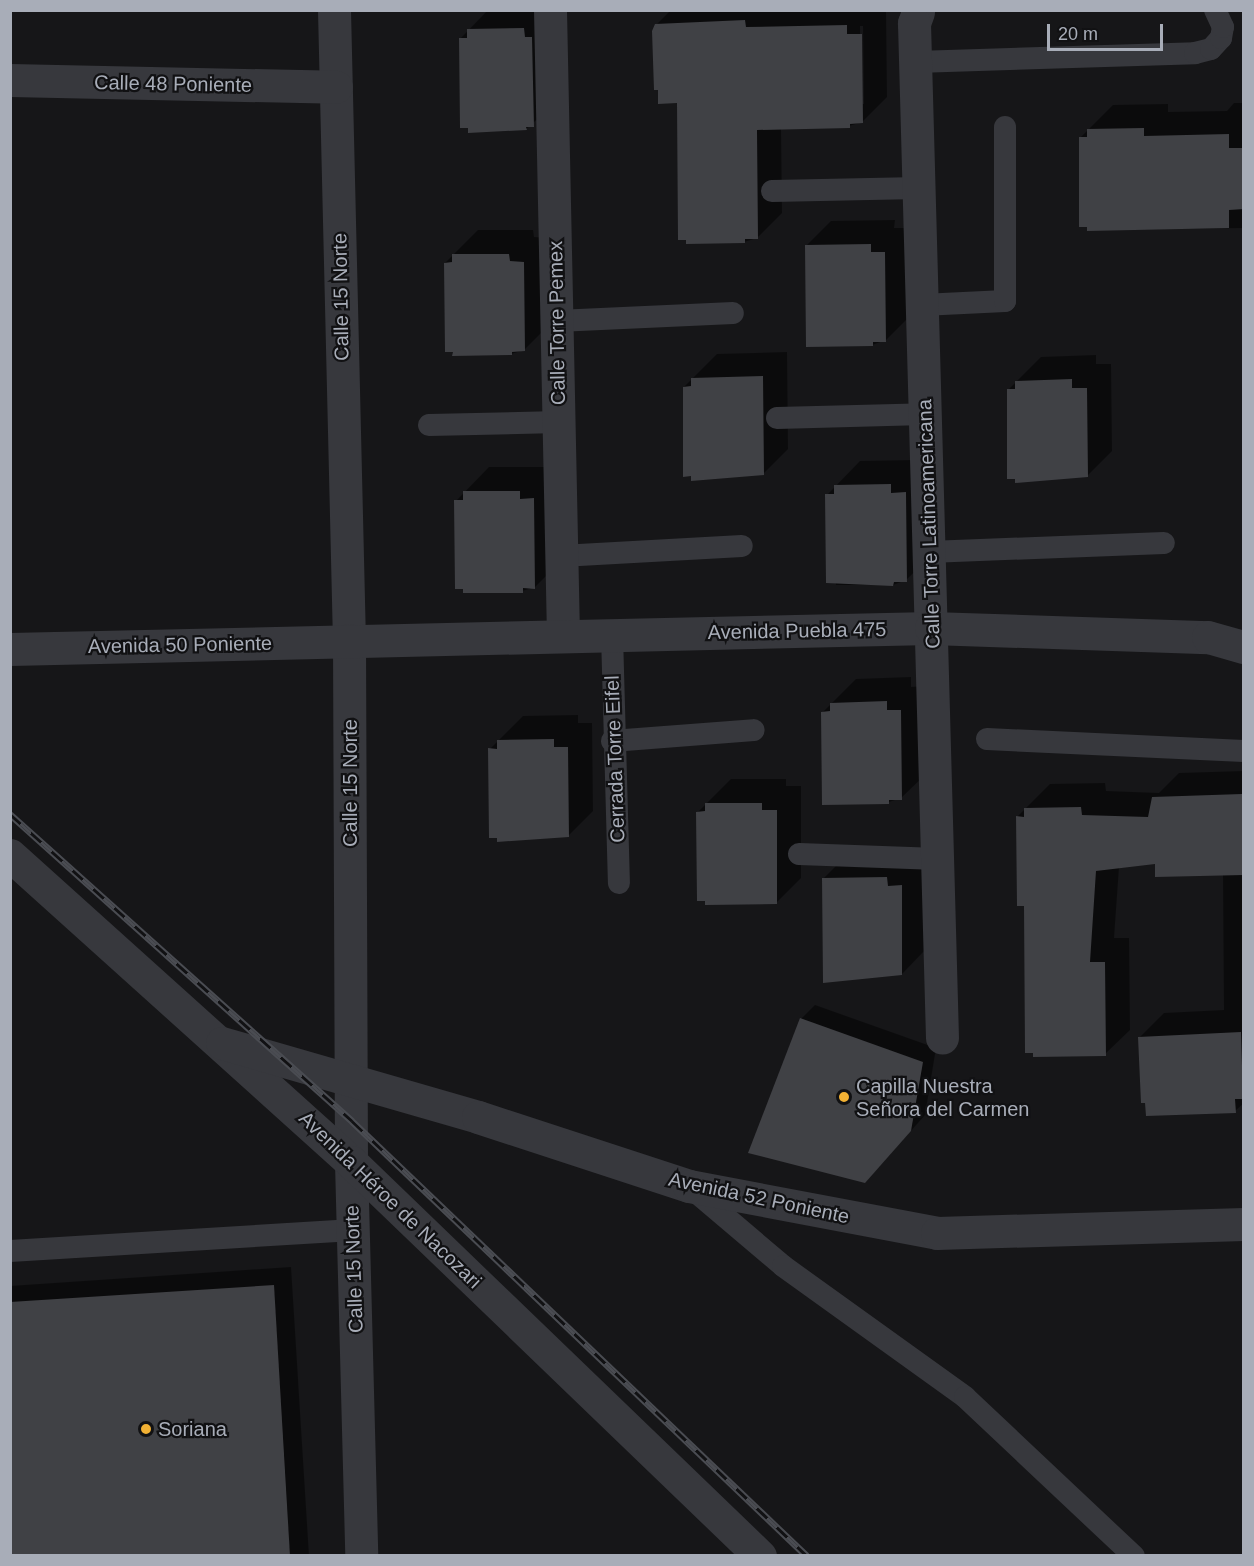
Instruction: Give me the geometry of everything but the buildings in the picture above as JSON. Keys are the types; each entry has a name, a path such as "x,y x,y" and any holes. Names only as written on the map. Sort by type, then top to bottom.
{"street":[{"name":"Calle 15 Norte","path":"334,10 349,640 351,1162 361,1556"},
{"name":"Calle Torre Pemex","path":"550,10 563,636"},
{"name":"Calle Torre Latinoamericana","path":"919,11 914,23 942,1038"},
{"name":"Calle 48 Poniente","path":"10,80 336,87"},
{"name":"Avenida Puebla 475","path":"349,640 931,628 1208,637 1244,647"},
{"name":"Avenida 50 Poniente","path":"10,649 349,640"},
{"name":"Avenida Héroe de Nacozari","path":"10,855 222,1042 351,1162 760,1556"},
{"name":"Avenida 52 Poniente","path":"222,1042 478,1118 689,1186 937,1233 1244,1224"}],"lane":[{"path":"916,62 1195,52 1211,49 1221,38 1219,19"},
{"path":"922,305 1005,301 1005,127"},
{"path":"772,191 919,188"},
{"path":"557,321 733,313"},
{"path":"777,418 926,414"},
{"path":"429,425 558,422"},
{"path":"929,552 1164,543"},
{"path":"561,556 742,546"},
{"name":"Cerrada Torre Eifel","path":"612,635 612,741 619,883"},
{"path":"612,741 754,730"},
{"path":"987,739 1244,751"},
{"path":"799,854 938,859"},
{"path":"689,1186 783,1266 964,1396 1134,1556"},
{"path":"10,1251 353,1230"}],"railway":[{"path":"10,814 352,1121 807,1556"}],"place":[{"name":"Capilla Nuestra Señora del Carmen","path":"844,1097"},
{"name":"Soriana","path":"146,1429"}]}
